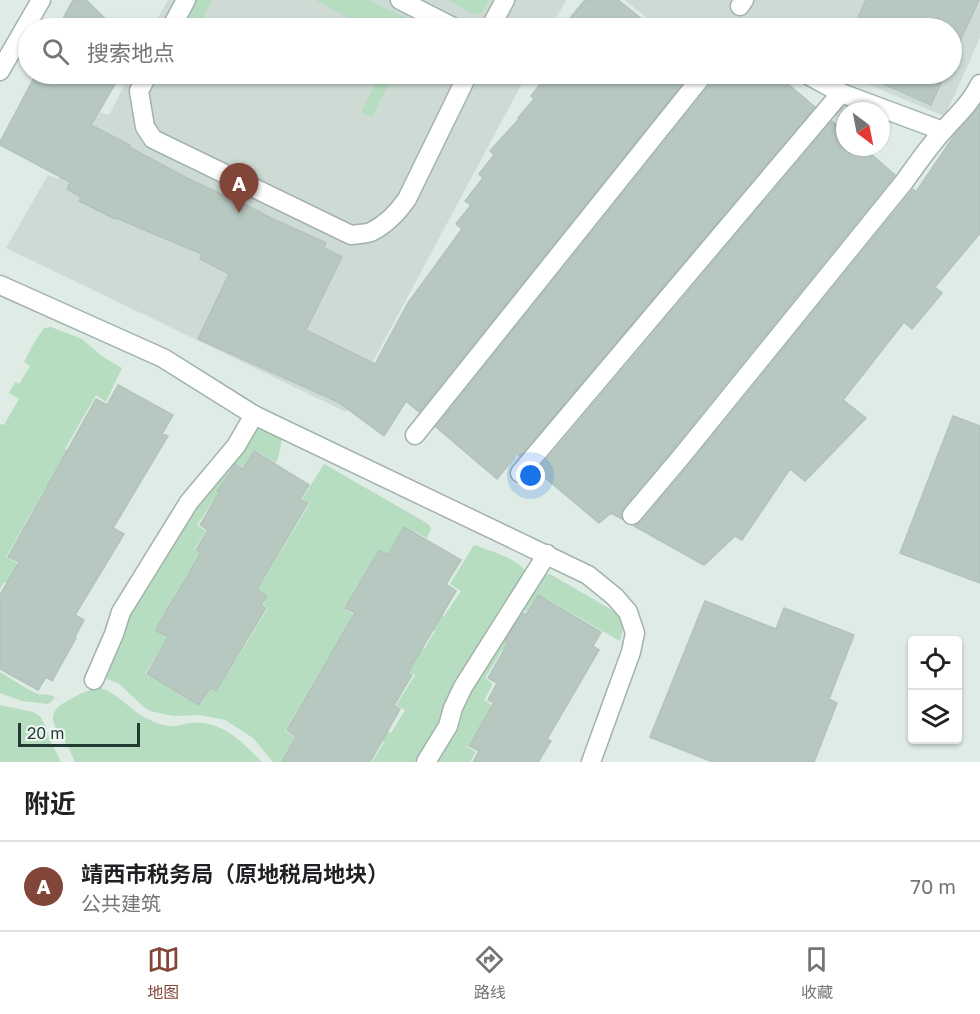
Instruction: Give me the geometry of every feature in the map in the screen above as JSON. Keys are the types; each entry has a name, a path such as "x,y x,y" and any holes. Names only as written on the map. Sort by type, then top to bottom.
{"street":[{"path":"31,18 41,0"},
{"path":"176,18 186,0"},
{"path":"400,0 435,18"},
{"path":"495,18 505,0"},
{"path":"0,71 18,40"},
{"path":"143,84 139,91 145,127 153,139 351,235 369,233 385,223 400,209 463,84"},
{"path":"415,435 696,84"},
{"path":"824,84 841,93 943,131"},
{"path":"632,515 711,421 943,131 958,116 980,84"},
{"path":"520,473 841,93"},
{"path":"0,285 163,358 254,415 588,574 615,597 628,612 635,633 631,652 591,762"},
{"path":"94,680 121,612 189,501 236,446 254,415"},
{"path":"426,762 448,726 463,687 547,554"}],"shaded area":[{"path":"168,0 566,0 556,18 158,18"},
{"path":"625,0 980,0 980,37 962,78 962,18 647,18"},
{"path":"125,84 522,84 346,412 6,248 48,175 58,179 100,112 109,115"},
{"path":"868,84 959,84 944,116"}],"green space":[{"path":"196,0 212,0 203,18 187,18"},
{"path":"315,0 368,0 407,18 348,18"},
{"path":"448,0 489,0 483,11 473,14"},
{"path":"375,84 389,84 372,117 361,112"},
{"path":"51,327 82,339 103,357 122,368 106,402 96,395 65,449 75,455 55,488 47,485 6,557 20,565 9,585 4,582 0,589 0,424 4,425 19,399 9,393 15,382 19,384 30,366 24,362 44,328"},
{"path":"260,425 282,439 276,463 254,450 243,467 234,463 216,493 225,498 221,505 213,501 197,525 206,531 194,550 209,559 199,576 189,571 174,596 181,602 175,613 167,609 154,629 167,638 145,674 200,706 210,689 216,692 268,608 263,604 268,595 258,589 310,503 302,499 324,464 425,522 431,529 427,538 404,526 388,554 379,549 344,608 354,615 341,666 328,658 285,731 295,736 283,759 288,762 273,762 253,738 225,720 200,715 174,716 150,711 118,683 107,679 105,675 129,616 173,541 202,495 248,434"},
{"path":"474,545 510,559 528,574 422,762 372,762 384,742 379,738 385,730 391,733 405,710 396,705 415,675 403,668 416,646 424,649 435,631 428,626 436,613 444,616 461,591 450,584"},
{"path":"550,574 617,613 623,627 620,641 538,594 526,612 522,610 504,641 511,647 508,653 502,650 485,678 493,684 484,700 498,709 484,732 478,729 467,747 476,752 470,762 432,762 456,709 542,575"},
{"path":"0,672 40,695 51,695 55,698 48,704 22,701 0,693"},
{"path":"100,688 114,694 143,717 156,723 174,726 202,723 222,729 239,740 262,762 75,762 56,729 53,715 63,703 84,692"},
{"path":"0,705 33,712 40,716 61,762 0,762"}],"building":[{"path":"73,0 86,0 105,18 63,18"},
{"path":"585,0 618,0 640,18 570,18"},
{"path":"866,0 979,0 962,36 962,18 858,18"},
{"path":"31,84 115,84 91,125 185,177 227,197 228,195 326,243 324,248 342,257 306,330 375,364 408,303 462,229 456,224 471,205 465,201 483,178 479,174 494,155 490,151 519,119 534,99 531,96 540,84 682,84 419,412 406,401 384,436 338,402 198,339 229,274 200,259 202,254 115,219 79,201 81,197 67,189 70,182 0,145"},
{"path":"711,84 788,84 815,107 520,456 517,454 497,479 436,427"},
{"path":"884,84 940,84 931,105"},
{"path":"980,106 980,233 935,287 942,293 912,329 904,322 843,400 866,418 805,481 790,469 742,540 735,536 704,565 634,526 641,522 690,464 913,189 916,192 956,133"},
{"path":"832,121 836,124 836,156 873,156 895,175 623,508 622,519 611,513 599,523 537,471"},
{"path":"118,385 173,415 162,434 168,436 113,528 124,534 75,615 84,620 76,638 52,681 46,677 38,690 0,669 0,595 19,562 8,557 96,399 107,405"},
{"path":"953,416 980,426 980,583 900,553"},
{"path":"254,451 309,485 300,499 308,503 257,589 267,596 261,605 266,608 216,691 210,688 199,705 147,674 168,637 155,630 201,553 196,550 208,530 200,525 219,493 217,492 235,464 243,469"},
{"path":"404,527 461,560 446,584 456,591 408,672 412,675 394,705 400,709 370,762 282,762 296,736 287,730 355,613 345,608 379,550 388,555"},
{"path":"538,595 601,632 593,646 599,650 547,739 551,741 538,762 473,762 479,751 469,746 494,703 488,700 497,683 488,678 508,643 505,641 523,613 526,615"},
{"path":"705,601 776,629 784,608 854,635 829,699 837,703 814,762 713,762 650,737"}],"place":[{"name":"靖西市税务局（原地税局地块）","path":"239,213"}]}
